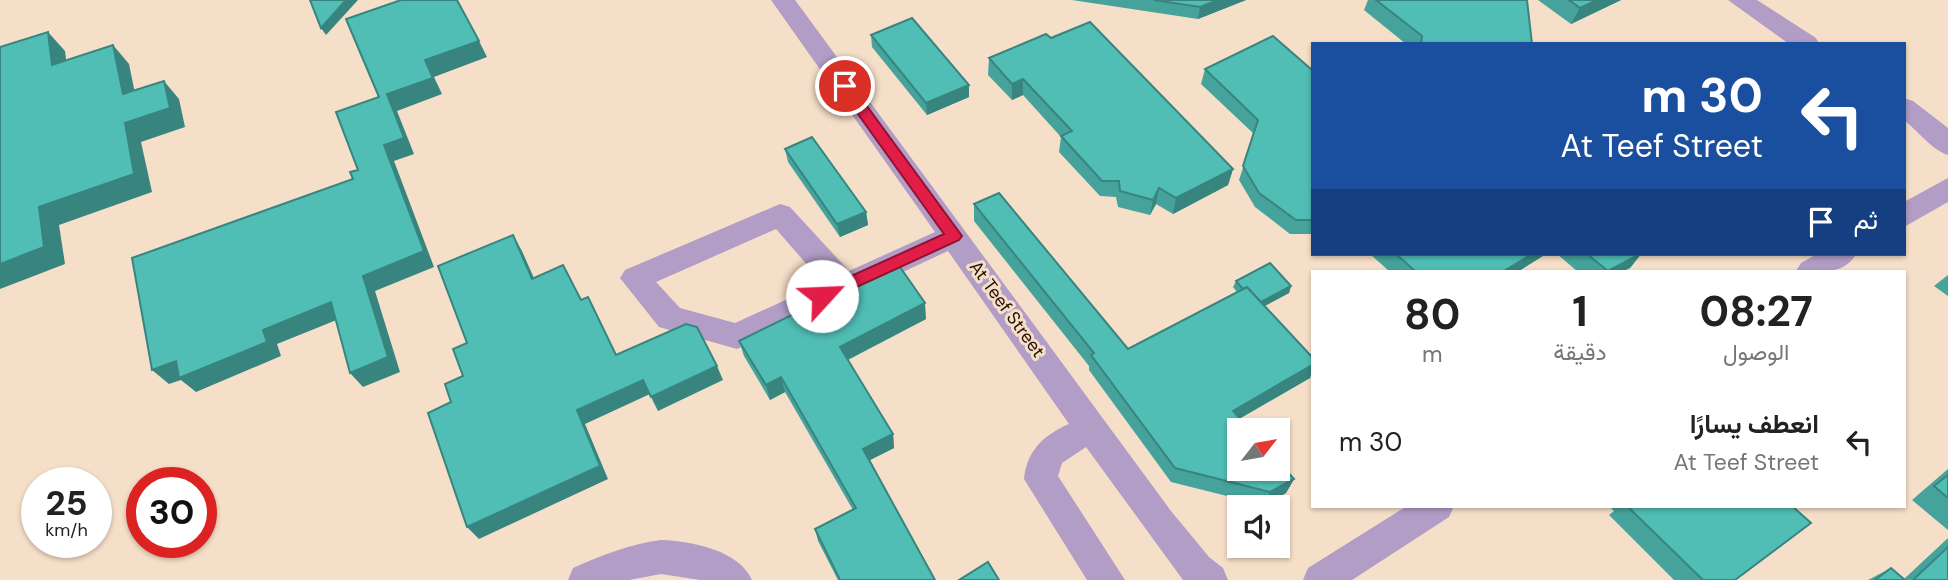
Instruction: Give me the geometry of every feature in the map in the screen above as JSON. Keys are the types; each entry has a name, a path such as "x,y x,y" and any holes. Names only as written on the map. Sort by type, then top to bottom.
{"street":[{"name":"At Teef Street","path":"783,0 1179,549 1210,580"},
{"path":"1740,0 1804,42"},
{"path":"1906,108 1933,128 1948,145"},
{"path":"1906,215 1948,188"},
{"path":"844,286 780,215 635,278 670,317 737,336 954,236"},
{"path":"1813,270 1837,256"},
{"path":"1093,428 1048,453 1041,465 1041,479 1107,580"},
{"path":"1321,580 1434,508"},
{"path":"586,580 604,571 671,554 710,564 734,580"}],"building":[{"path":"310,0 346,0 321,28"},
{"path":"401,0 457,0 479,41 425,60 433,78 387,94 404,138 384,145 424,251 363,276 388,357 350,373 331,302 263,330 267,342 179,378 176,361 152,370 132,258 353,179 350,172 358,170 336,112 379,97 346,19"},
{"path":"1154,0 1218,0 1200,7"},
{"path":"1376,0 1527,0 1532,42 1421,42 1422,36"},
{"path":"1569,0 1597,0 1580,8"},
{"path":"912,18 969,85 926,103 871,35"},
{"path":"1090,22 1233,169 1176,198 1159,188 1153,200 1120,191 1119,181 1102,181 1061,136 1072,131 1023,79 1012,84 989,58 1046,34 1051,38"},
{"path":"48,32 52,65 113,45 123,94 164,81 170,108 125,123 134,174 39,207 44,247 0,264 0,47"},
{"path":"1273,36 1311,69 1311,220 1296,220 1259,193 1243,166 1258,120 1205,69"},
{"path":"812,137 866,212 837,224 785,149"},
{"path":"999,193 1128,349 1247,287 1311,356 1311,366 1233,411 1239,418 1227,418 1227,481 1290,481 1290,474 1294,479 1270,492 1175,468 1091,355 1094,353 974,204"},
{"path":"513,235 532,279 563,265 581,300 588,297 616,355 686,324 697,327 717,366 651,397 643,380 577,410 600,466 467,527 428,413 451,402 445,384 463,376 453,349 467,343 438,266"},
{"path":"1398,256 1529,256 1506,270 1414,270"},
{"path":"1589,256 1636,256 1610,270"},
{"path":"1270,263 1291,286 1261,302 1247,287 1243,289 1236,281"},
{"path":"900,267 925,303 840,347 893,434 863,449 935,580 840,580 815,529 856,508 781,377 766,385 739,341 855,284 857,286"},
{"path":"1948,475 1948,498 1934,486"},
{"path":"1629,508 1794,508 1811,523 1735,580 1703,580"},
{"path":"1948,547 1948,580 1913,580"},
{"path":"988,562 999,580 959,580"},
{"path":"1891,568 1905,580 1875,580"}],"route":[{"path":"822,296 954,236 845,86"}]}
